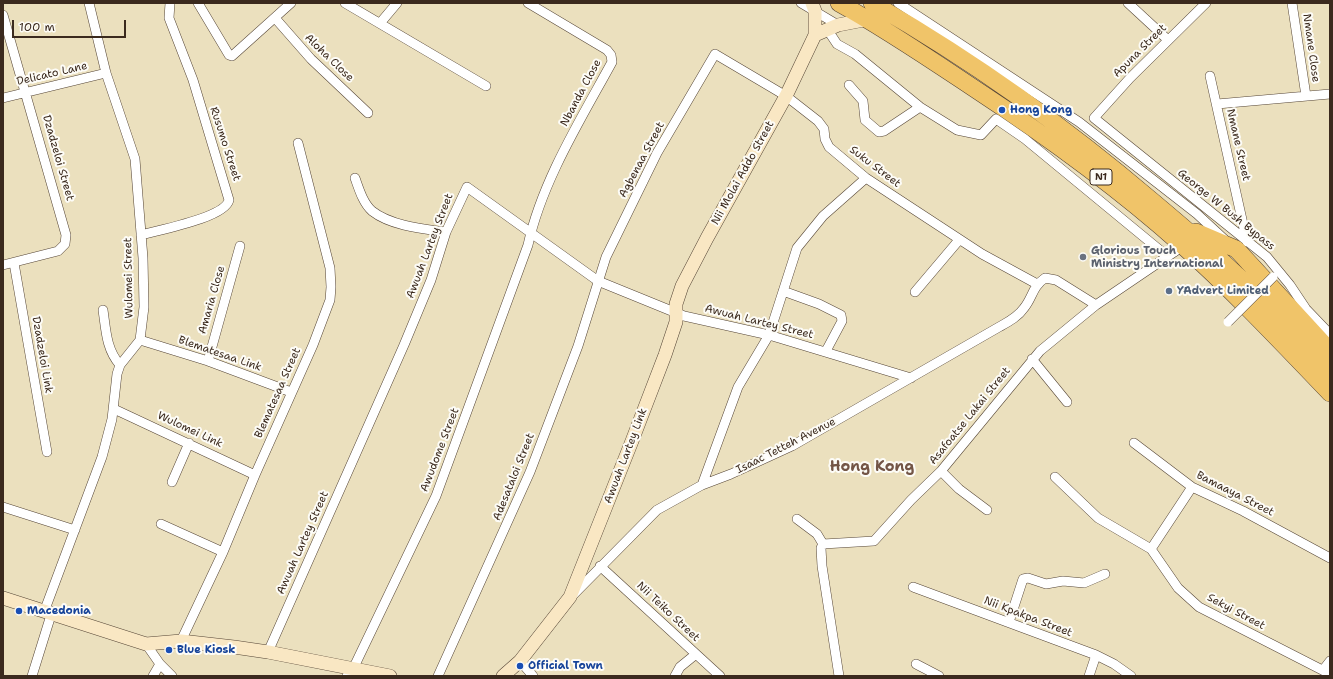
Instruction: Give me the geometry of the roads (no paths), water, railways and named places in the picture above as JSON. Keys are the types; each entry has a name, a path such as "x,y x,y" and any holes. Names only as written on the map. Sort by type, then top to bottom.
{"highway":[{"name":"N1","path":"838,3 902,40 1045,136 1099,175 1183,246 1261,322 1330,393"},
{"name":"N1","path":"872,3 915,28 1041,112 1111,166 1183,226 1242,280 1330,372"},
{"path":"1183,226 1241,248 1330,351"}],"street":[{"name":"Wulomei Street","path":"89,3 106,73 135,159 141,235 144,307 140,340"},
{"name":"Rusumo Street","path":"141,235 209,216 225,207 229,200 192,80 169,18 170,3"},
{"path":"198,3 232,56 275,18 286,5"},
{"path":"345,3 381,22 486,86"},
{"path":"381,22 397,3"},
{"name":"Nbanda Close","path":"528,3 607,50 611,55 612,62 570,140 538,209 531,232"},
{"path":"801,3 813,7 833,27 837,44 855,54 920,108 957,130 981,135 996,118 1025,139 1167,256"},
{"path":"1128,3 1168,40"},
{"name":"Apuna Street","path":"1094,118 1094,116 1130,78 1206,3"},
{"name":"Nmane Close","path":"1292,3 1306,96"},
{"path":"901,4 1079,122 1241,248"},
{"name":"Nii Molai Addo Street","path":"675,312 682,286 786,96 815,36 813,7"},
{"name":"Dzadzeloi Street","path":"3,15 65,229 66,240 62,248 58,251 3,265"},
{"name":"Aloha Close","path":"275,18 312,59 368,113"},
{"path":"815,36 833,27 869,20"},
{"name":"Suku Street","path":"715,54 786,96 818,121 824,129 825,139 830,146 866,178 959,240 1037,284"},
{"name":"Agbenaa Street","path":"598,281 606,257 657,153 715,54"},
{"name":"Delicato Lane","path":"3,98 106,73"},
{"path":"1210,76 1217,104"},
{"path":"849,85 863,101 866,120 879,132 884,131 920,108"},
{"name":"Nmane Street","path":"1241,248 1217,104 1330,94"},
{"name":"George W Bush Bypass","path":"1094,118 1241,248 1274,266 1306,309 1330,334"},
{"name":"Blematesaa Street","path":"181,641 313,345 330,300 330,268 298,143"},
{"path":"356,178 366,203 372,211 415,228 446,232"},
{"path":"702,485 738,387 769,335 797,248 823,216 866,178"},
{"name":"Awuah Lartey Street","path":"268,652 404,345 431,280 446,232 467,187 598,281 675,312 769,335 911,378"},
{"name":"Awudome Street","path":"350,672 436,496 470,407 528,245 531,232"},
{"path":"916,292 959,240"},
{"name":"Amaria Close","path":"208,361 240,246"},
{"name":"Asafoatse Lakai Street","path":"823,544 874,541 915,496 941,471 1032,359 1051,340 1096,305 1183,246"},
{"name":"Dzadzeloi Link","path":"14,263 47,452"},
{"path":"1228,322 1273,277"},
{"path":"1037,284 1045,278 1051,278 1096,305"},
{"name":"Adesataloi Street","path":"438,676 530,472 578,346 598,281"},
{"name":"Isaac Tetteh Avenue","path":"503,676 520,661 570,598 657,510 702,485 731,474 792,446 1016,317 1025,308 1037,284"},
{"path":"783,291 819,304 841,316 842,321 826,352"},
{"path":"103,310 109,347 112,355 120,364"},
{"name":"Awuah Lartey Link","path":"570,598 665,355 676,322 675,312"},
{"path":"32,676 48,614 75,530 102,457 114,409 117,374 120,364 140,340"},
{"name":"Blematesaa Link","path":"140,340 208,361 291,392"},
{"path":"1032,359 1067,402"},
{"name":"Wulomei Link","path":"114,409 255,475"},
{"path":"172,482 189,443"},
{"name":"Bamaaya Street","path":"1134,443 1192,487 1243,511 1330,558"},
{"path":"941,471 959,489 987,510"},
{"name":"Sekyi Street","path":"1055,477 1098,518 1151,549 1178,588 1199,607 1326,672"},
{"path":"1151,549 1192,487"},
{"path":"3,507 75,530"},
{"path":"797,519 817,534 823,544 821,548 827,602 839,676"},
{"path":"161,524 222,552"},
{"name":"Nii Teiko Street","path":"600,566 720,676"},
{"path":"1009,622 1023,579 1028,578 1046,584 1063,581 1084,583 1105,574"},
{"name":"Nii Kpakpa Street","path":"913,587 1096,655 1114,664 1131,676"},
{"path":"3,598 48,614 146,644 181,641 268,652 350,672 390,676"},
{"path":"146,644 160,664 172,676"},
{"path":"675,676 680,667 696,654"},
{"path":"1089,676 1096,655"},
{"path":"520,661 533,676"},
{"path":"1326,672 1330,661"},
{"path":"153,676 160,664"},
{"path":"916,664 939,676"}],"place":[{"name":"Hong Kong","path":"1002,110"},
{"name":"Glorious Touch Ministry International","path":"1083,257"},
{"name":"YAdvert Limited","path":"1169,291"},
{"name":"Macedonia","path":"19,611"},
{"name":"Blue Kiosk","path":"169,650"},
{"name":"Official Town","path":"520,666"}],"district":[{"name":"Hong Kong","path":"872,467"}]}
